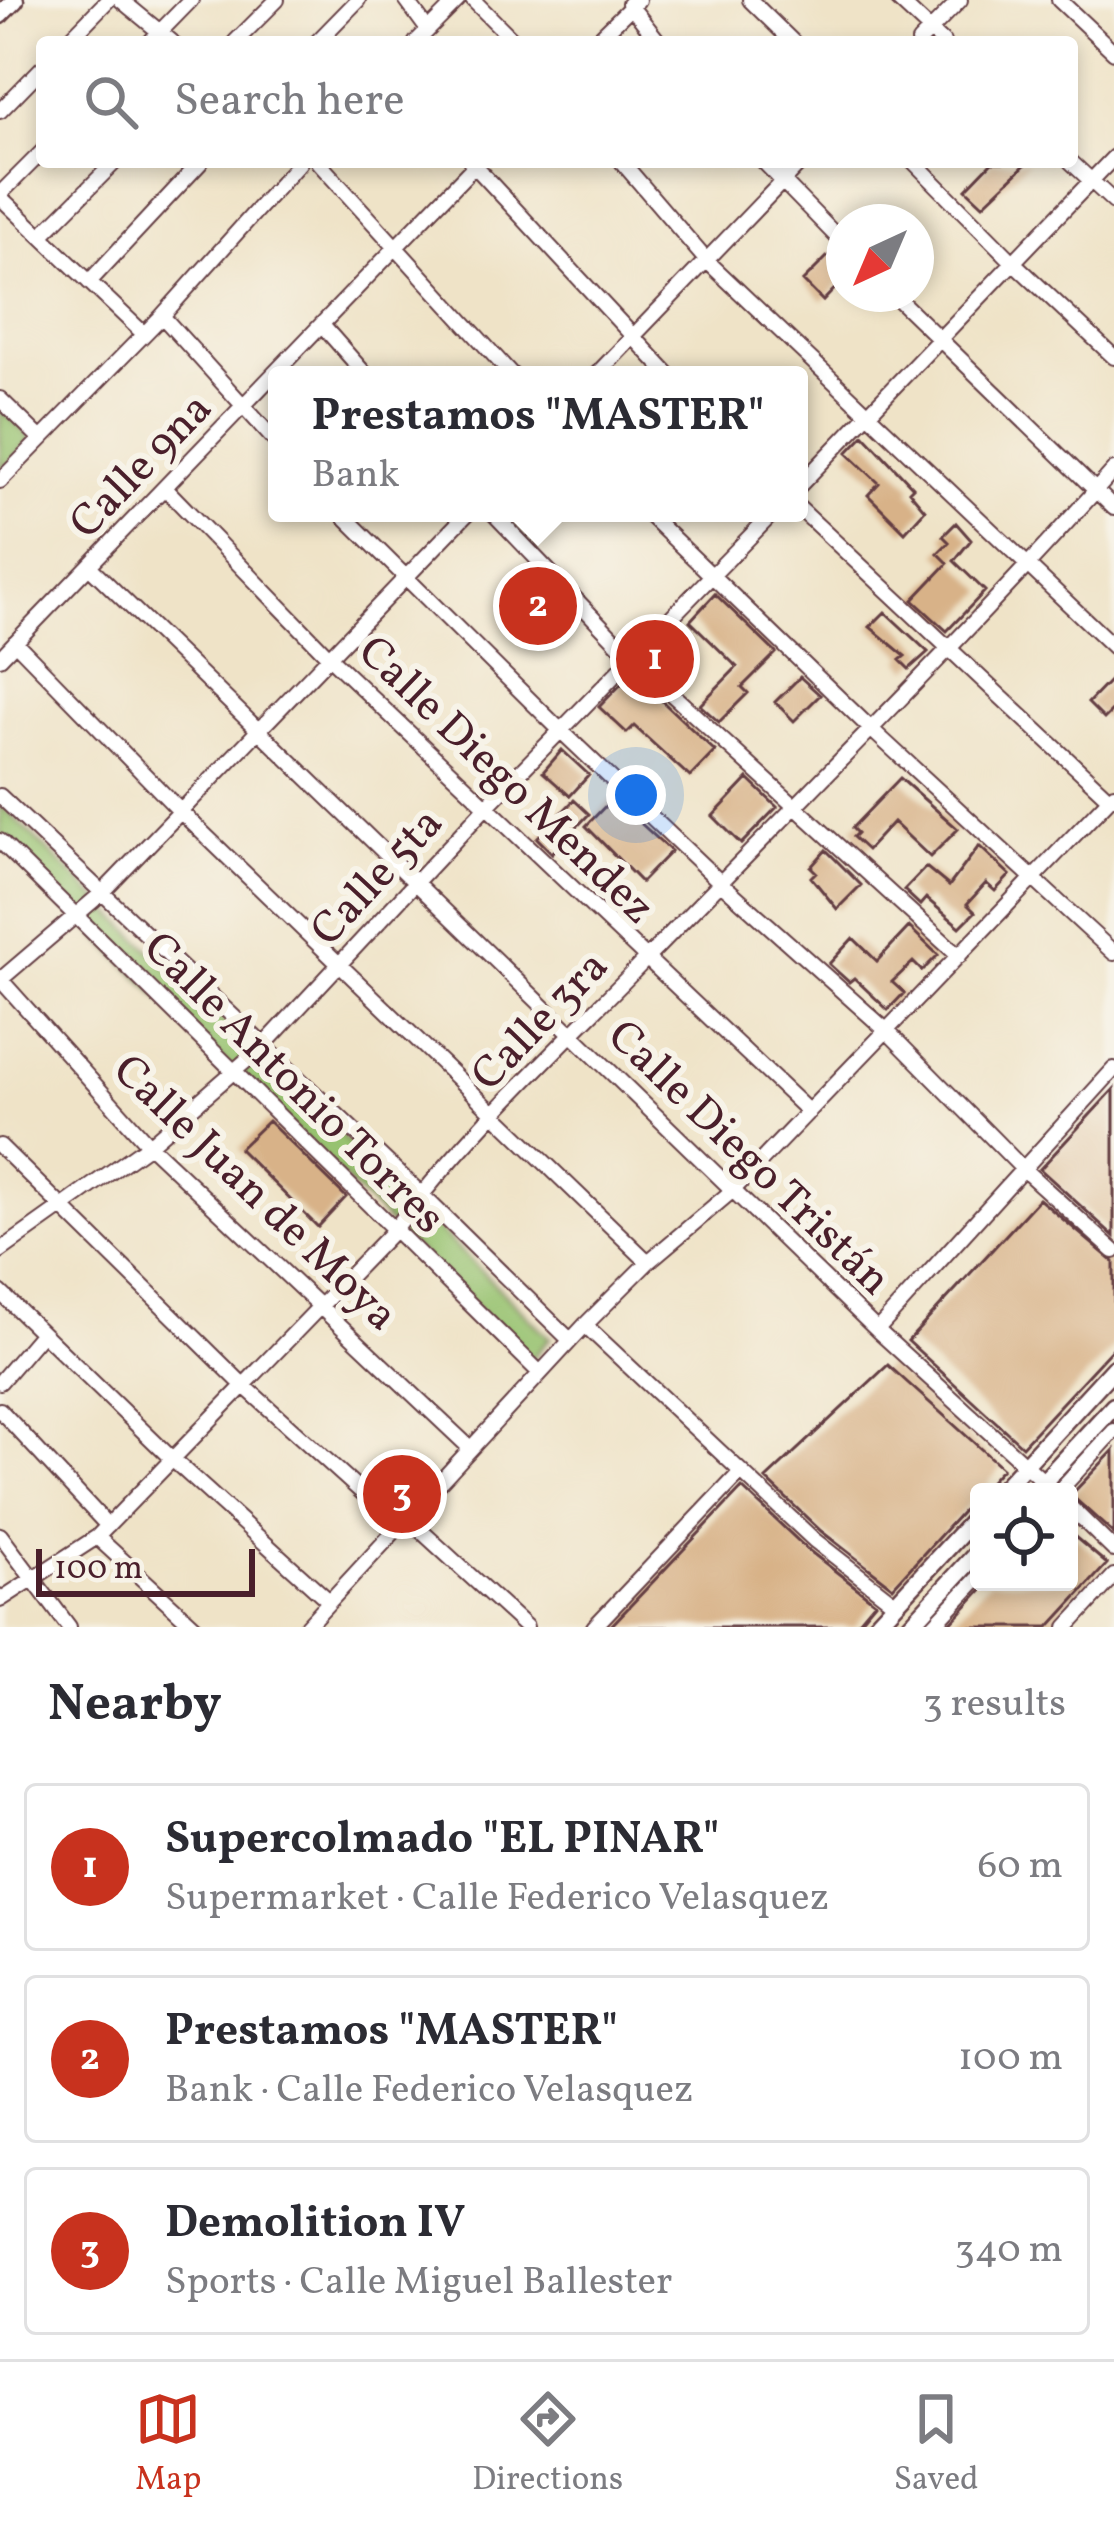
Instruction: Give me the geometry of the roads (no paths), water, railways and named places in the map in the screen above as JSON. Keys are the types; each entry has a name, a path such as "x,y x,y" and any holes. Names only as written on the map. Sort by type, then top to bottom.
{"street":[{"path":"0,15 15,0"},
{"path":"73,36 108,0"},
{"path":"122,0 158,36"},
{"path":"163,36 191,0"},
{"path":"241,36 277,0"},
{"path":"322,36 358,0"},
{"path":"406,0 428,30"},
{"path":"422,36 458,0"},
{"path":"472,0 508,36"},
{"path":"750,0 787,36"},
{"path":"898,0 925,36 960,0"},
{"path":"1059,0 1114,52"},
{"path":"601,36 632,2 655,36"},
{"path":"0,111 36,74"},
{"path":"808,477 1114,157"},
{"path":"36,158 0,196 144,334"},
{"path":"41,236 109,168"},
{"path":"89,282 195,168"},
{"path":"0,481 162,316 295,168"},
{"path":"324,168 504,366"},
{"name":"Calle 9na","path":"283,366 470,168"},
{"path":"479,168 660,366"},
{"path":"627,168 706,260 1114,647"},
{"path":"770,168 826,226"},
{"path":"605,366 795,168"},
{"path":"920,168 1114,357"},
{"path":"1077,168 1114,202"},
{"path":"911,312 1114,508"},
{"path":"162,316 268,432"},
{"path":"322,325 358,366"},
{"name":"Calle 9na","path":"0,658 268,381"},
{"path":"0,399 41,439"},
{"name":"Calle 3ra","path":"0,1599 102,1532 1114,470"},
{"name":"Calle Diego Mendez","path":"166,488 329,657 809,1112"},
{"path":"306,1627 585,1325 648,1262 732,1191 1112,797 808,517"},
{"path":"350,522 720,882 887,1031 1022,1168 1114,1251"},
{"path":"0,979 102,893 459,522"},
{"path":"502,522 632,658 959,956"},
{"path":"656,522 1114,953"},
{"name":"Calle 5ta","path":"0,1250 149,1144 236,1071 764,522"},
{"name":"Calle Diego Tristán","path":"90,567 732,1191 1042,1483"},
{"path":"15,642 180,811 648,1262"},
{"path":"0,796 571,1340"},
{"name":"Calle Antonio Torres","path":"0,841 540,1373"},
{"name":"Calle Juan de Moya","path":"0,979 149,1144 470,1448"},
{"path":"877,1330 1114,1069"},
{"path":"0,1145 242,1384 375,1504 406,1517 526,1627"},
{"path":"0,1292 172,1459 329,1601"},
{"path":"585,1325 814,1540 896,1604"},
{"path":"0,1382 41,1334"},
{"path":"1008,1483 1114,1368"},
{"path":"1053,1483 1114,1406"},
{"path":"0,1410 102,1532 195,1627"},
{"path":"1055,1483 1114,1431"},
{"path":"594,1627 741,1472"},
{"path":"1078,1515 1114,1550"},
{"path":"874,1627 970,1524"},
{"path":"0,1534 69,1627"},
{"path":"908,1627 970,1562"},
{"path":"1066,1627 1114,1576"},
{"path":"932,1627 970,1586"}],"place":[{"name":"Prestamos \"MASTER\"","path":"538,606"},
{"name":"Supercolmado \"EL PINAR\"","path":"655,659"},
{"name":"Demolition IV","path":"402,1494"}]}
